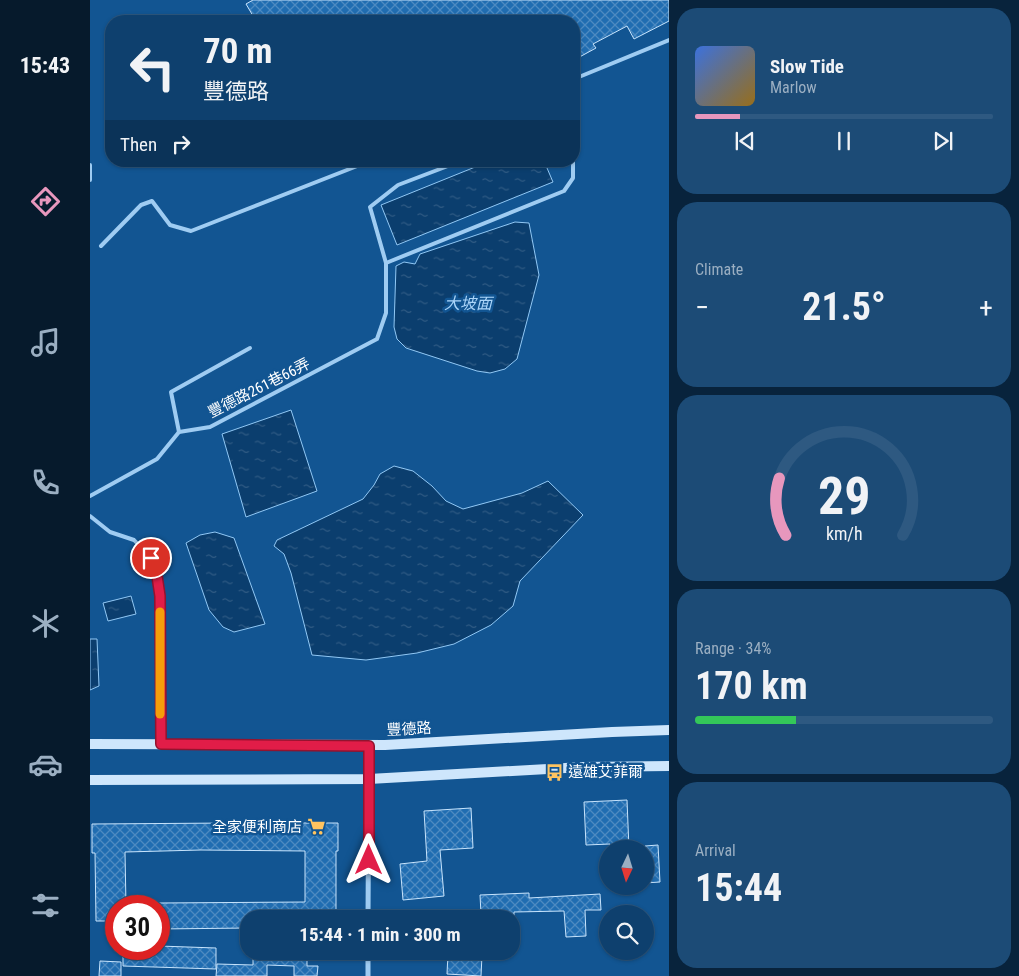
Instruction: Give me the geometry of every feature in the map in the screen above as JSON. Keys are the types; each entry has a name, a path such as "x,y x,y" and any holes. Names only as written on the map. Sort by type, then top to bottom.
{"main road":[{"name":"豐德路","path":"90,744 369,746 669,730"},
{"path":"90,780 369,779 583,767 669,766"}],"street":[{"path":"368,910 369,746"},
{"path":"368,960 368,976"}],"lane":[{"path":"580,77 669,40"},
{"path":"90,165 90,180"},
{"path":"101,246 141,205 152,201 170,225 191,231 355,167"},
{"name":"豐德路261巷66弄","path":"179,432 210,427 377,339 386,313 386,263 370,207 398,185 446,167"},
{"path":"386,263 564,191 573,178 573,167"},
{"path":"90,496 157,459 179,432 171,392 250,348"},
{"path":"90,516 110,532 134,540 151,558 157,576 161,625 161,744"}],"water":[{"path":"475,167 547,167 553,182 397,245 381,205"},
{"name":"大坡面","path":"515,222 529,223 539,275 517,359 505,369 490,373 477,371 406,348 397,339 394,327 396,266 404,262 415,264 420,254"},
{"path":"291,410 317,491 246,517 222,434"},
{"path":"394,466 413,471 432,486 446,501 463,509 522,493 548,481 583,515 520,581 513,606 491,625 454,644 417,653 366,660 312,655 291,573 284,554 274,546 277,540 363,499 380,474"},
{"path":"215,532 234,538 265,624 234,632 223,627 209,610 186,543 200,535"},
{"path":"131,596 136,614 108,621 103,603"},
{"path":"90,639 97,639 99,686 90,690"}],"building":[{"path":"253,0 669,0 669,21 634,39 627,26 593,44 596,48 580,57 580,15 252,15 246,4"},
{"path":"627,800 629,840 599,840 599,844 586,845 584,802"},
{"path":"471,808 473,848 440,850 444,896 403,900 400,864 427,861 424,811"},
{"path":"338,823 336,910 240,910 240,928 170,929 170,903 305,902 305,851 201,850 125,852 126,895 105,895 105,921 96,921 95,853 92,853 92,824"},
{"path":"654,845 658,845 660,882 654,882"},
{"path":"529,893 529,898 599,894 601,905 599,905 599,910 585,910 586,936 566,937 564,911 481,910 480,895"},
{"path":"170,946 216,948 216,969 123,966 123,960 170,960"},
{"path":"253,960 307,960 307,966 318,966 317,976 294,976 294,966 267,965 267,976 216,976 217,964 253,965"},
{"path":"448,960 482,960 481,976 447,974"},
{"path":"100,961 121,962 121,976 99,976"}],"slow traffic":[{"path":"160,612 160,714"}],"place":[{"name":"遠雄艾菲爾","path":"554,772"},
{"name":"全家便利商店","path":"316,827"}],"route":[{"path":"151,558 157,576 160,596 161,744 369,746 369,860"}]}
